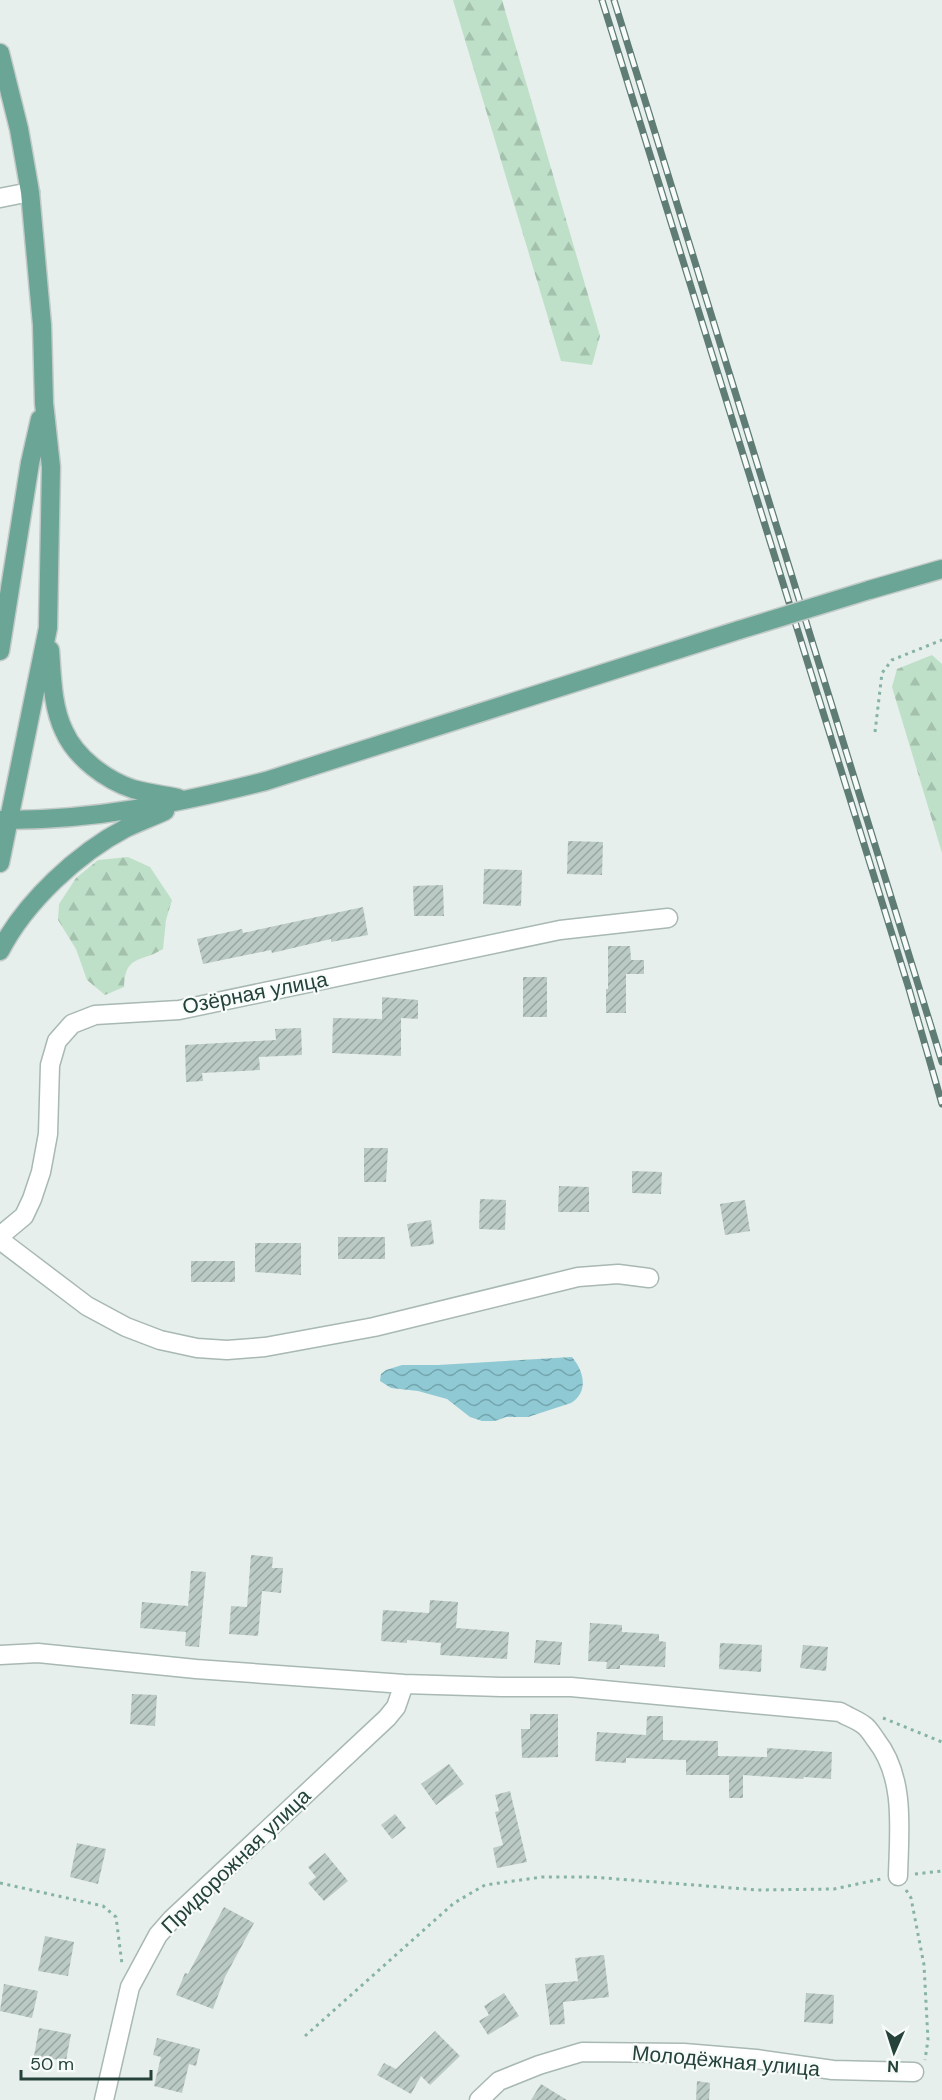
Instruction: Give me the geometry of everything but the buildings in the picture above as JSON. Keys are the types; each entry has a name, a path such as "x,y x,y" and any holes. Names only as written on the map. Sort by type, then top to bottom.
{"main road":[{"path":"0,53 19,129 30,192 42,326 44,403 51,466 48,628 54,698 64,731 79,753 105,776 133,789 192,800"},
{"path":"0,651 30,464 44,403"},
{"path":"5,820 115,813 192,800 266,781 739,630 942,568"},
{"path":"0,863 5,820 48,628"},
{"path":"0,951 22,916 74,862 126,828 192,800"}],"street":[{"path":"0,198 30,192"},
{"name":"Озёрная улица","path":"649,1278 618,1274 578,1277 374,1327 265,1347 226,1350 197,1348 160,1340 126,1327 87,1306 0,1238 24,1216 35,1190 48,1134 50,1065 57,1041 72,1024 95,1015 179,1010 560,930 668,918"},
{"path":"0,1655 38,1653 196,1669 404,1684 571,1687 840,1712 865,1726 879,1744 890,1764 897,1788 898,1875"},
{"name":"Придорожная улица","path":"104,2100 130,1987 158,1935 172,1919 387,1718 396,1707 404,1684"},
{"name":"Молодёжная улица","path":"479,2100 499,2082 539,2065 582,2052 684,2053 756,2059 833,2070 914,2072"}],"path":[{"path":"875,732 882,673 891,660 942,640"},
{"path":"883,1718 942,1742"},
{"path":"305,2036 454,1903 485,1885 542,1877 592,1877 758,1890 834,1889 898,1875 942,1871"},
{"path":"898,1875 910,1898 924,1965 928,2040 926,2059 914,2072"},
{"path":"0,1883 103,1906 116,1917 123,1978 130,1987"}],"green space":[{"path":"453,0 502,0 600,336 592,365 561,361"},
{"path":"932,655 942,664 942,853 892,687 897,669"},
{"path":"128,857 150,867 172,900 166,920 163,949 131,964 127,969 124,987 105,995 87,980 76,949 58,920 59,904 76,878 98,860"}],"water":[{"path":"572,1357 583,1381 577,1398 571,1403 528,1417 506,1417 495,1421 482,1421 470,1417 447,1399 418,1391 391,1388 380,1381 381,1374 386,1370 402,1365"}],"railway":[{"path":"602,0 909,989 942,1104"},
{"path":"614,0 942,1062"}]}
